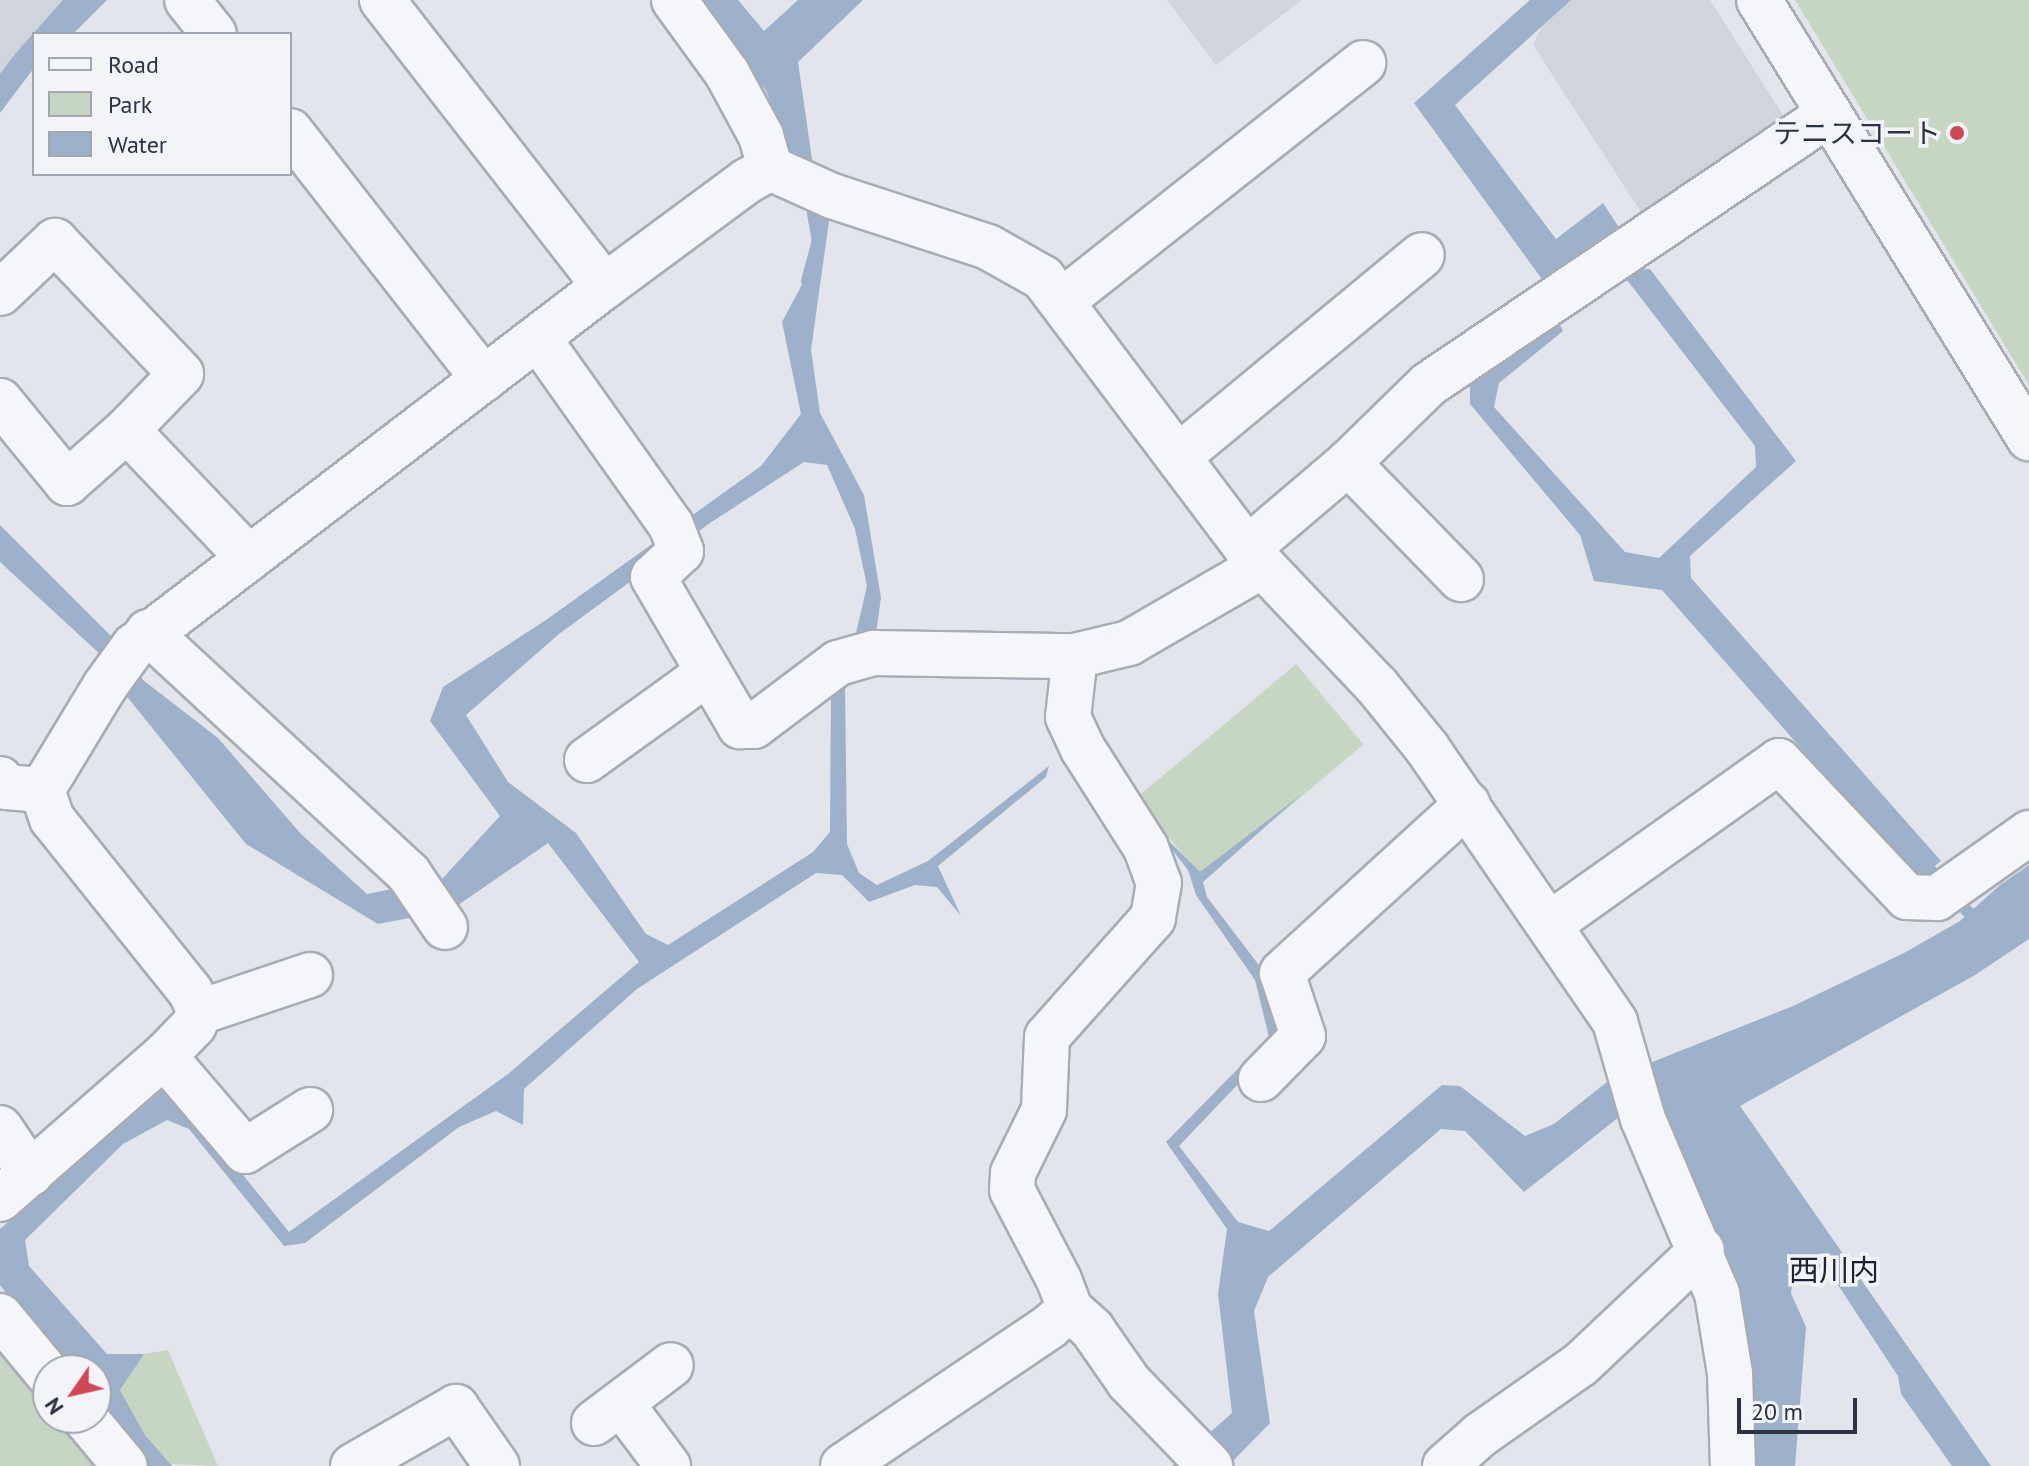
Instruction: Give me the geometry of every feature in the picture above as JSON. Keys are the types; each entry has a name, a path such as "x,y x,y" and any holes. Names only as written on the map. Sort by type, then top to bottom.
{"street":[{"path":"187,0 212,32"},
{"path":"382,0 605,286"},
{"path":"674,0 727,73 761,136 799,182"},
{"path":"1759,0 2029,438"},
{"path":"1062,301 1363,63"},
{"path":"538,338 676,538 653,577 740,726 754,726 856,658 1075,656 1129,643 1255,558 1429,384 1830,114"},
{"path":"292,134 484,379"},
{"path":"42,790 105,686 141,639 747,181 799,182 988,247 1043,278 1255,558 1377,686 1467,804 1615,1022 1643,1119 1676,1200 1702,1250 1717,1293 1730,1373 1733,1466"},
{"path":"0,293 55,241 181,374 127,430 67,483 0,401"},
{"path":"1179,456 1422,255"},
{"path":"127,430 249,558"},
{"path":"1348,463 1461,579"},
{"path":"141,639 409,874 445,927"},
{"path":"1075,656 1068,717 1083,749 1146,848 1159,883 1153,918 1047,1037 1044,1110 1013,1173 1012,1190 1059,1280 1070,1309 1092,1329 1129,1382 1200,1454"},
{"path":"587,760 709,672"},
{"path":"1550,924 1779,761 1907,897 1948,890 2029,833"},
{"path":"0,779 6,787 42,790"},
{"path":"42,790 52,819 190,991 200,1012"},
{"path":"1261,1079 1303,1036 1282,973 1467,804"},
{"path":"0,1128 16,1187 164,1056 194,1025 200,1012 310,975"},
{"path":"164,1056 245,1151 310,1110"},
{"path":"1445,1466 1480,1435 1581,1364 1702,1250"},
{"path":"843,1466 1049,1327 1070,1309"},
{"path":"0,1316 32,1355"},
{"path":"668,1466 607,1413 671,1365"},
{"path":"353,1466 456,1407 497,1466"},
{"path":"98,1434 125,1466"}],"shaded area":[{"path":"0,0 85,0 37,32 32,32 32,38 0,96"},
{"path":"1167,0 1302,0 1216,65"},
{"path":"1555,0 1710,0 1790,126 1648,223 1533,45"}],"green space":[{"name":"テニスコート","path":"1795,0 2029,0 2029,385"},
{"path":"1296,664 1363,744 1203,879 1136,798"},
{"path":"0,1335 32,1378 32,1434 74,1434 98,1466 0,1466"},
{"path":"168,1350 218,1466 170,1464 145,1435 120,1390 144,1354"}],"water":[{"path":"63,0 107,0 75,32 35,32"},
{"path":"700,0 738,0 764,31 798,0 863,0 798,62 814,173 830,214 811,350 820,413 864,495 881,598 876,633 845,685 847,844 859,873 877,885 928,861 1049,766 1046,777 938,866 961,916 937,887 915,885 869,902 842,875 816,873 637,989 524,1089 523,1125 496,1111 459,1127 305,1243 284,1246 189,1129 167,1120 123,1144 25,1240 29,1266 107,1354 54,1354 0,1285 0,1229 170,1084 289,1232 508,1074 639,962 548,843 451,910 378,924 246,844 124,693 101,655 0,562 0,525 114,639 143,680 218,738 301,834 367,894 442,879 500,816 430,721 443,687 546,620 761,466 801,414 782,322 815,260 801,179 766,91","holes":["804,462 827,465 855,529 867,586 856,633 831,690 830,832 813,852 668,945 646,934 576,833 508,782 466,715 559,634 710,523"]},
{"path":"1530,0 1571,0 1455,105 1556,239 1603,203 1620,229 1544,282 1414,103"},
{"path":"32,35 32,71 0,113 0,74"},
{"path":"1650,269 1796,461 1690,556 1691,578 1941,861 1917,880 1662,590 1594,581 1580,535 1470,404 1470,381 1557,319 1563,331 1499,383 1494,407 1625,552 1659,558 1756,467 1755,446 1624,276 1634,270"},
{"path":"1302,794 1203,882 1207,897 1271,981 1282,1038 1179,1146 1238,1222 1269,1231 1442,1085 1460,1086 1525,1136 1554,1124 1612,1078 1793,1006 1904,953 1960,921 2000,885 2029,865 2029,939 1975,975 1740,1106 1991,1466 1952,1466 1901,1394 1898,1376 1830,1273 1814,1265 1793,1278 1791,1293 1806,1327 1795,1466 1750,1466 1754,1428 1745,1321 1731,1278 1685,1171 1661,1101 1619,1117 1524,1192 1465,1131 1441,1129 1268,1277 1254,1311 1270,1423 1228,1466 1172,1466 1232,1413 1218,1294 1227,1229 1166,1142 1269,1037 1255,980 1196,895 1188,870 1151,823 1200,872"},
{"path":"112,1354 144,1354 120,1390 145,1435 172,1466 147,1466 112,1425"}],"waterway":[{"path":"807,281 818,240"},
{"path":"1930,870 1969,913"}],"place":[{"name":"テニスコート","path":"1957,133"}],"district":[{"name":"西川内","path":"1834,1270"}]}
